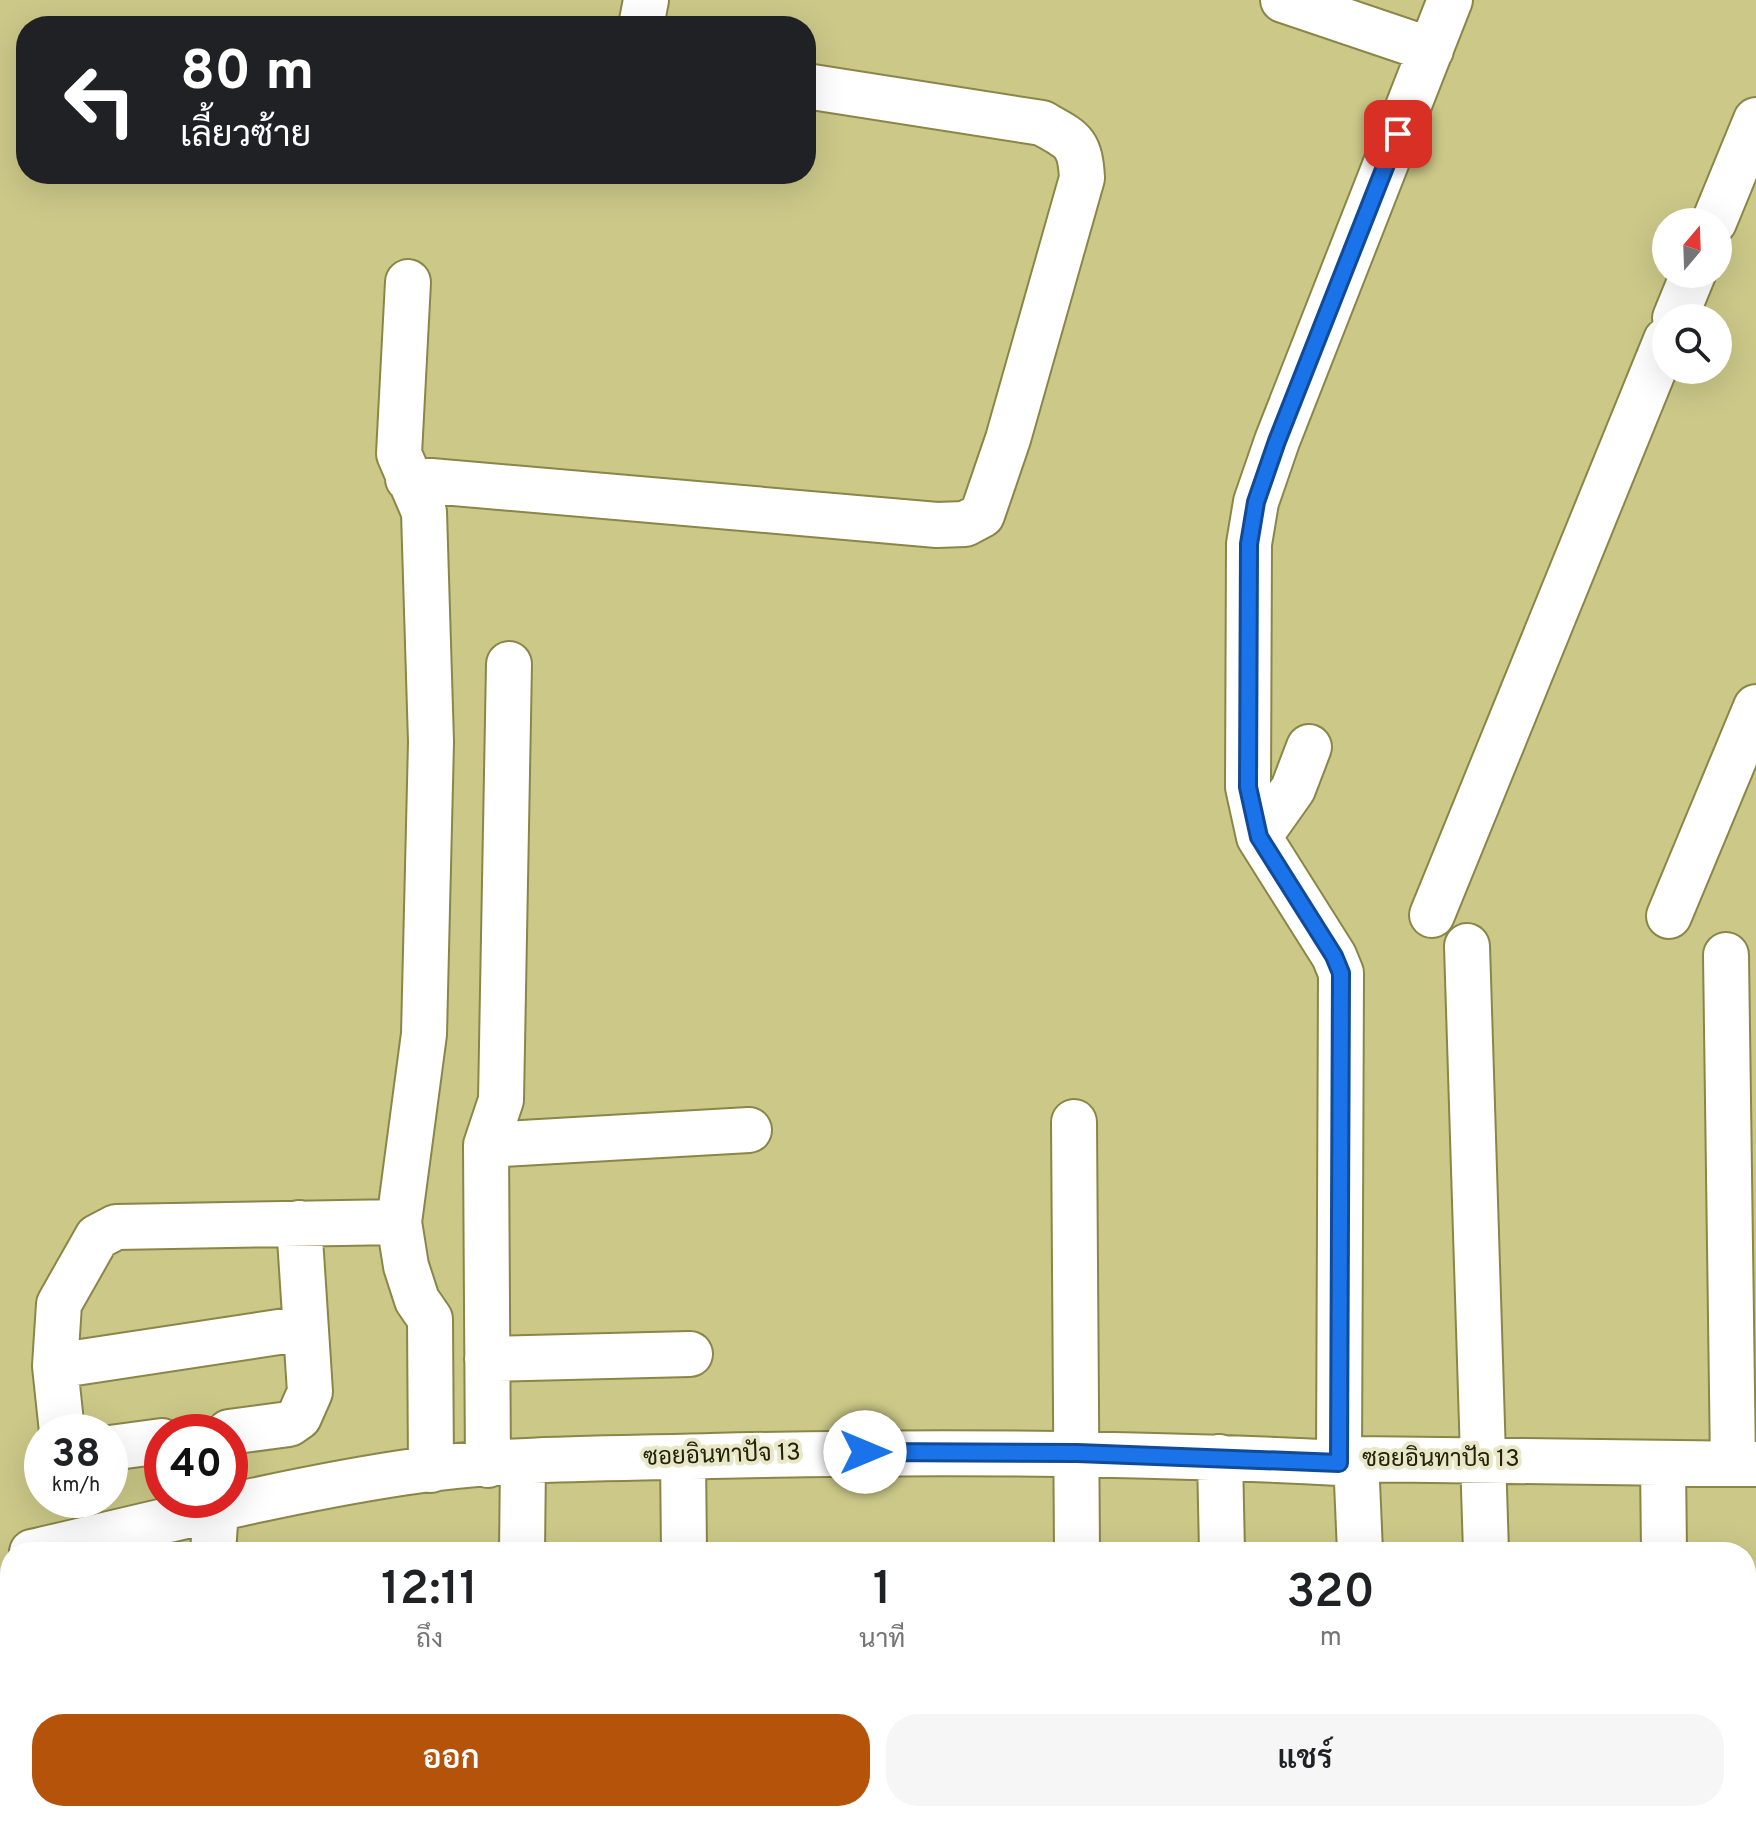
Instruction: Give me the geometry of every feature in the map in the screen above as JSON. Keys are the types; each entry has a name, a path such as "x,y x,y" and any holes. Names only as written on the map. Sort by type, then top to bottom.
{"street":[{"path":"1283,0 1431,50"},
{"path":"1359,1542 1348,1461 1341,973 1334,956 1259,837 1248,787 1249,544 1256,502 1283,426 1450,0"},
{"path":"408,479 937,525 965,524 982,515 1008,439 1082,178 1080,154 1073,140 1042,123 816,88"},
{"path":"1720,208 1756,120"},
{"path":"408,282 399,454 424,512 430,757 424,1034 399,1222 417,1300 430,1319 431,1470"},
{"path":"1432,915 1652,374"},
{"path":"509,664 501,1100 486,1145 487,1359 520,1542"},
{"path":"1669,916 1756,707"},
{"path":"1259,837 1293,789 1309,747"},
{"path":"1467,946 1486,1542"},
{"path":"1726,955 1745,1464"},
{"path":"1074,1122 1077,1542"},
{"path":"486,1145 749,1130"},
{"path":"60,1414 55,1366 59,1304 97,1237 103,1232 116,1227 399,1222"},
{"path":"248,1429 289,1424 299,1417 310,1392 299,1223"},
{"path":"55,1366 305,1328"},
{"path":"487,1359 690,1354"},
{"name":"ซอยอินทาปัจ 13","path":"119,1542 214,1531 402,1472 505,1463 865,1452 1077,1453 1348,1461 1745,1464"},
{"path":"683,1457 684,1542"},
{"path":"1220,1457 1222,1542"},
{"path":"1663,1463 1664,1542"}],"route":[{"path":"865,1452 1077,1453 1339,1463 1341,973 1334,956 1259,837 1251,809 1248,787 1249,544 1256,502 1277,441 1398,134"}]}
